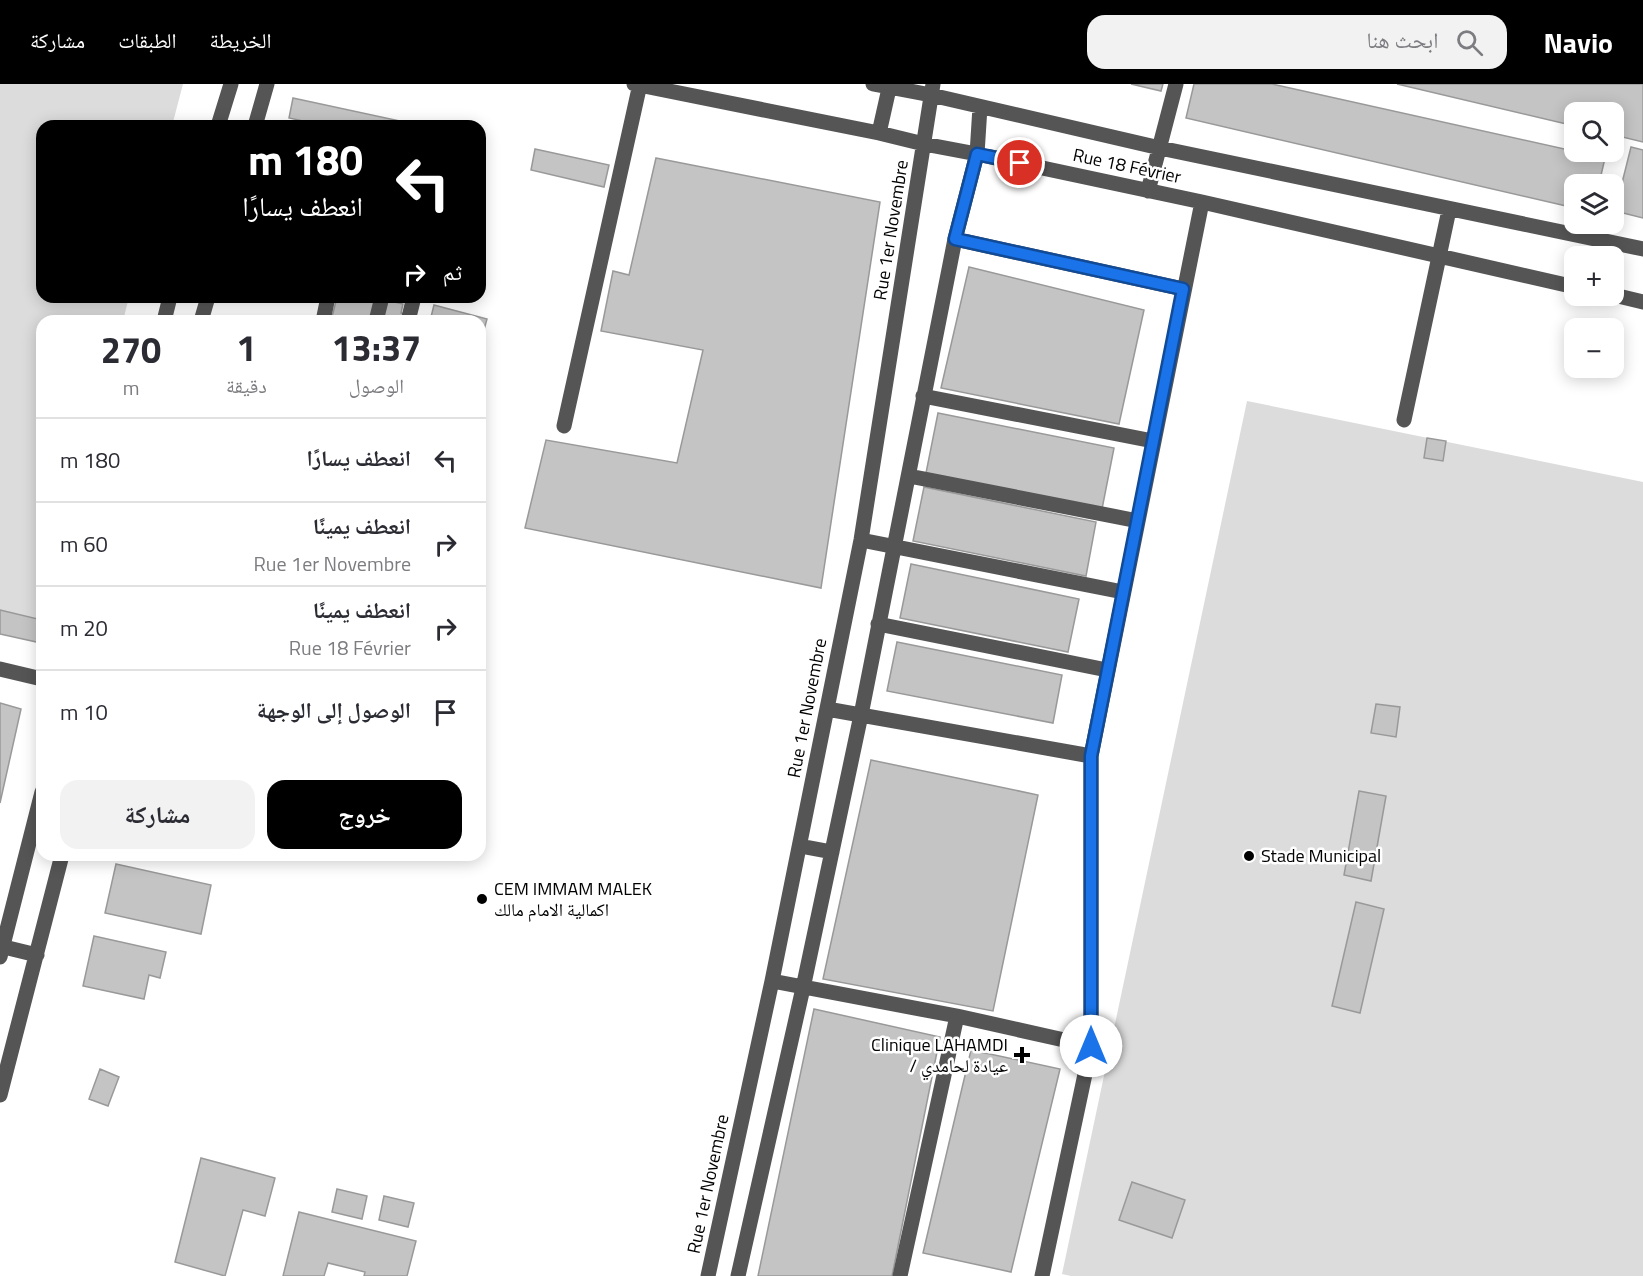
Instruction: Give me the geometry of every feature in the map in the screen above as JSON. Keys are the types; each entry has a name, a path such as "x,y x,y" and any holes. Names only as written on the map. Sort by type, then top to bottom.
{"street":[{"path":"220,120 231,84"},
{"path":"257,120 267,84"},
{"path":"564,426 638,84"},
{"name":"Rue 18 Février","path":"638,84 1202,202 1564,284"},
{"name":"Rue 18 Février","path":"873,84 932,89 980,107 1160,148 1643,249"},
{"path":"1148,191 1176,84"},
{"path":"879,133 890,86"},
{"name":"Rue 1er Novembre","path":"708,1276 772,981 861,540 932,89"},
{"path":"738,1276 803,988 861,715 955,239 977,154 980,107"},
{"path":"1042,1276 1091,1046 1091,756 1202,202"},
{"path":"1404,420 1449,210"},
{"path":"955,239 1183,289"},
{"path":"1624,297 1643,302"},
{"path":"923,396 1153,441"},
{"path":"909,476 1138,521"},
{"path":"861,540 1123,592"},
{"path":"878,624 1107,670"},
{"path":"0,669 36,678"},
{"path":"827,709 1091,756"},
{"path":"36,815 1,950 37,955"},
{"path":"800,846 832,852"},
{"path":"0,1095 60,861"},
{"path":"772,981 957,1016 1091,1046"},
{"path":"900,1276 957,1016"}],"shaded area":[{"path":"0,84 183,84 174,120 36,120 36,303 128,303 124,315 36,315 36,619 0,610"},
{"name":"Stade Municipal","path":"1247,401 1643,482 1643,1276 1071,1276 1062,1274","holes":["1376,704 1400,708 1396,736 1371,733","1359,791 1386,796 1370,881 1344,875","1356,902 1384,909 1360,1012 1332,1005"]}],"building":[{"path":"1131,84 1163,84 1161,91"},
{"path":"1194,84 1272,84 1564,149 1564,162 1604,162 1601,174 1564,174 1564,205 1186,118"},
{"path":"1397,84 1643,84 1643,142 1624,137 1624,102 1564,102 1564,123"},
{"path":"293,98 395,120 298,120 289,118"},
{"path":"1631,147 1643,150 1643,218 1624,213 1624,175"},
{"path":"535,149 609,165 604,187 531,170"},
{"path":"656,158 880,202 821,588 525,528 546,440 677,463 703,350 601,331 613,271 629,275"},
{"path":"969,267 1144,310 1119,424 941,388"},
{"path":"336,303 399,303 403,304 401,313 408,315 332,315"},
{"path":"434,305 472,315 432,315"},
{"path":"938,413 1114,448 1102,509 926,473"},
{"path":"1427,438 1446,441 1443,461 1424,458"},
{"path":"924,487 1096,522 1086,576 913,541"},
{"path":"911,564 1079,599 1068,652 900,618"},
{"path":"0,610 36,619 36,642 0,634"},
{"path":"897,642 1062,675 1053,723 887,691"},
{"path":"0,703 21,709 0,803"},
{"path":"1376,704 1400,707 1396,737 1371,733"},
{"path":"871,760 1038,795 993,1011 823,979"},
{"path":"1359,791 1386,796 1371,881 1344,875"},
{"path":"116,864 211,885 201,934 105,913"},
{"path":"1356,902 1384,909 1360,1013 1332,1006"},
{"path":"94,936 166,952 160,978 149,975 144,999 83,986"},
{"path":"814,1009 940,1037 892,1276 758,1276"},
{"path":"971,1050 1060,1069 1011,1272 923,1253"},
{"path":"100,1069 119,1077 108,1106 89,1099"},
{"path":"201,1158 275,1178 265,1216 243,1210 225,1276 175,1262"},
{"path":"1132,1182 1185,1200 1172,1238 1119,1220"},
{"path":"337,1189 367,1196 362,1219 332,1212"},
{"path":"384,1196 414,1203 408,1227 379,1220"},
{"path":"299,1212 416,1241 407,1276 364,1276 365,1272 328,1263 324,1276 283,1276"}],"place":[{"name":"Stade Municipal","path":"1249,856"},
{"name":"CEM IMMAM MALEK اكمالية الامام مالك","path":"482,899"},
{"name":"Clinique LAHAMDI / عيادة لحامدي","path":"1022,1055"}],"route":[{"path":"1020,163 977,154 955,239 1183,289 1091,756 1091,1046"}]}
